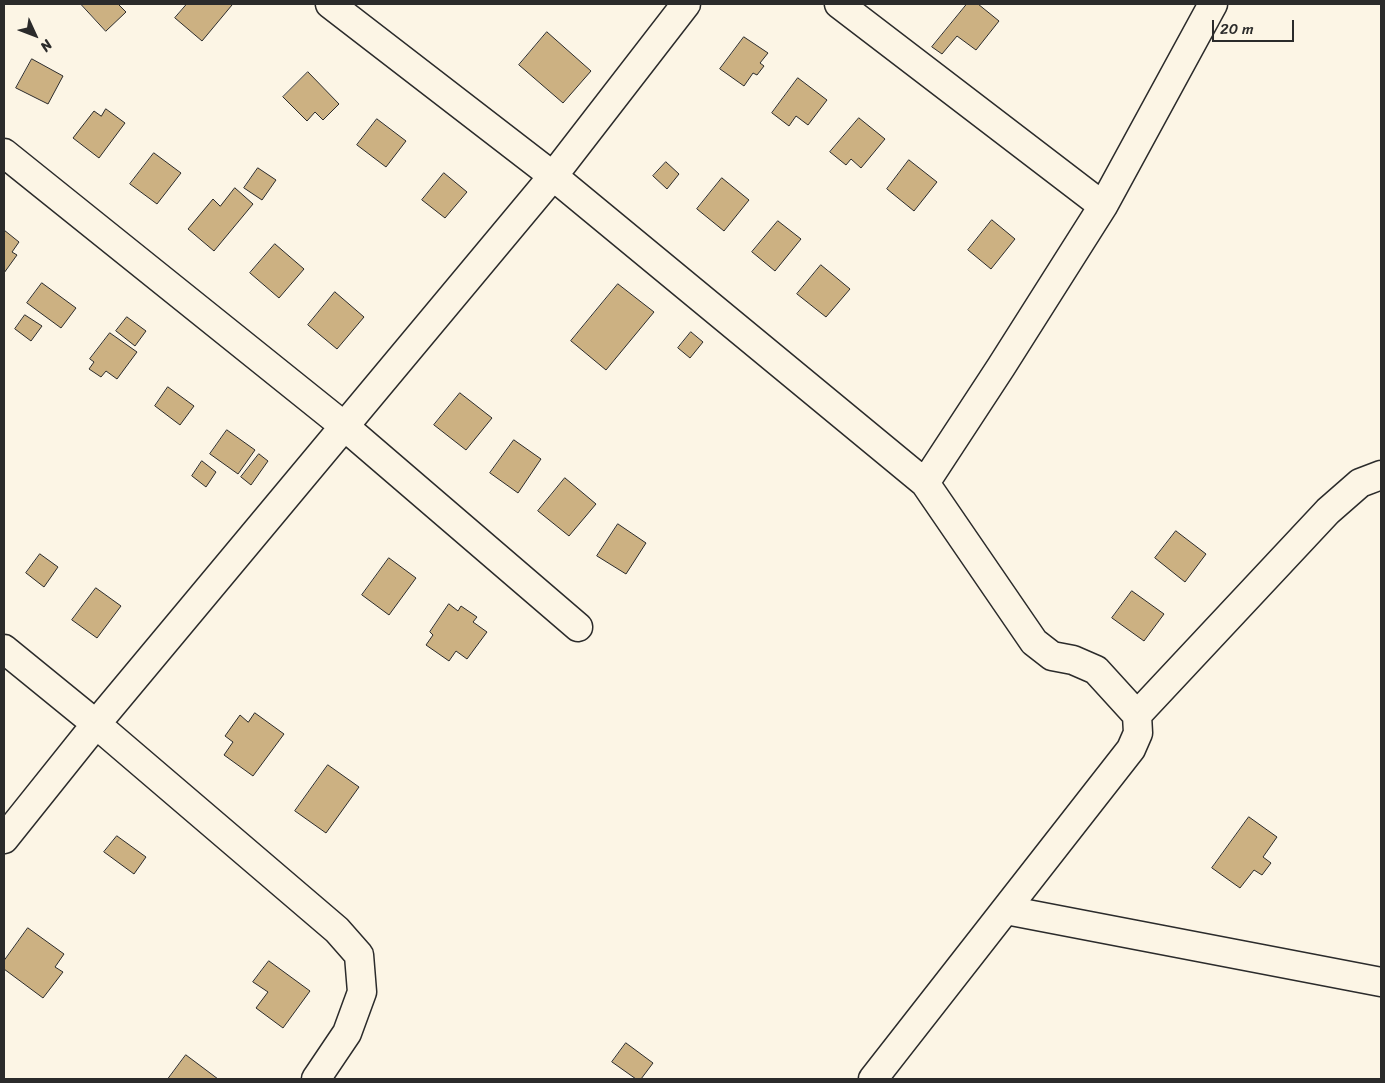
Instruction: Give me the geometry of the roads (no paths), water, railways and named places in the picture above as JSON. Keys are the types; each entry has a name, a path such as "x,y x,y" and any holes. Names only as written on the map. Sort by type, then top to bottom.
{"street":[{"path":"330,4 553,176 925,483 1034,642 1052,656 1073,660 1096,670 1137,715 1138,733 1131,749 873,1079"},
{"path":"4,838 96,724 553,176 686,4"},
{"path":"839,4 1103,206"},
{"path":"925,483 1103,206 1212,4"},
{"path":"4,153 344,426 578,627"},
{"path":"1137,715 1328,511 1360,483 1381,475"},
{"path":"4,650 96,724 337,930 359,955 362,992 347,1032 316,1079"},
{"path":"1006,910 1381,982"}]}
